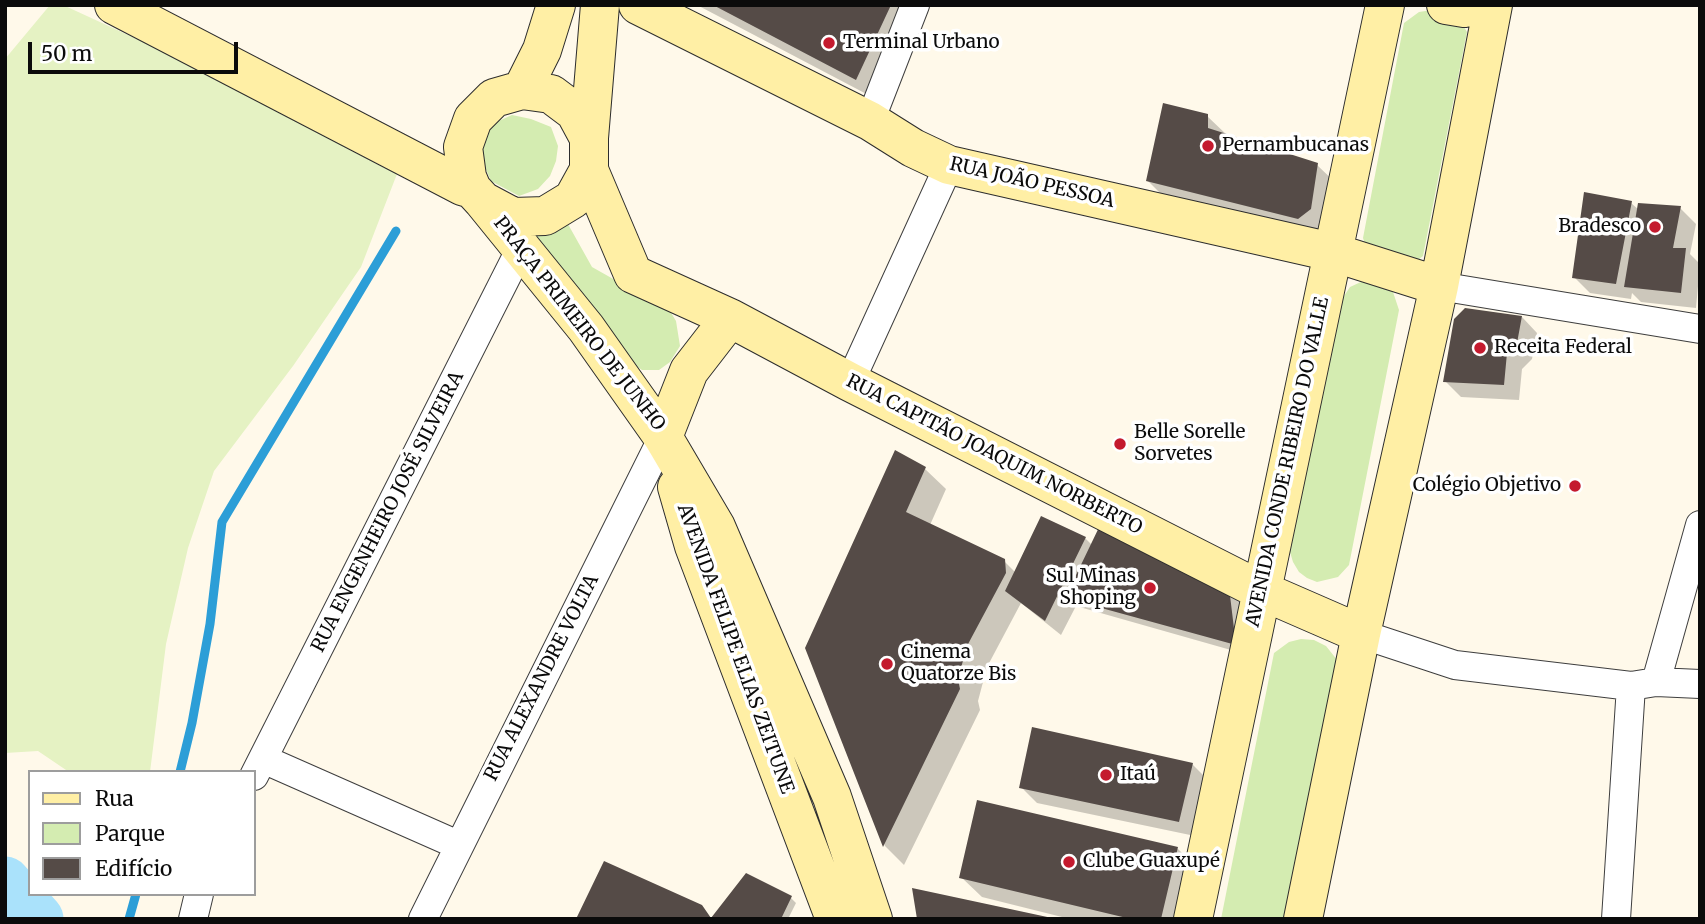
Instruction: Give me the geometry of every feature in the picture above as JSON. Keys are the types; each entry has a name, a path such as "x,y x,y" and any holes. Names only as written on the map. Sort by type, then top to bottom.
{"main road":[{"path":"114,5 478,195 513,217 545,216 573,199 589,154 600,5"},
{"path":"522,90 542,50 556,5"},
{"name":"AVENIDA CONDE RIBEIRO DO VALLE","path":"1193,919 1385,5"},
{"path":"1446,5 1464,8 1476,5"},
{"path":"1303,919 1362,634 1439,286 1493,5"},
{"name":"RUA JOÃO PESSOA","path":"645,8 870,121 913,148 949,165 1332,252 1439,286"},
{"path":"478,195 467,177 463,147 473,119 494,99 522,90 551,94 575,112 633,274 730,318"},
{"name":"PRAÇA PRIMEIRO DE JUNHO","path":"478,195 591,335 663,437"},
{"path":"591,335 616,362 635,375 654,381 674,379 691,368 684,319 670,299 640,276"},
{"name":"PRAÇA PRIMEIRO DE JUNHO","path":"663,437 691,368 730,318"},
{"name":"RUA CAPITÃO JOAQUIM NORBERTO","path":"730,318 850,382 1260,590 1362,634"},
{"name":"AVENIDA FELIPE ELIAS ZEITUNE","path":"663,437 694,546 835,919"},
{"name":"AVENIDA FELIPE ELIAS ZEITUNE","path":"663,437 721,539 832,797 873,919"}],"street":[{"path":"870,121 915,5"},
{"path":"850,382 949,165"},
{"name":"RUA ENGENHEIRO JOSÉ SILVEIRA","path":"259,768 521,248"},
{"path":"1439,286 1700,329"},
{"name":"RUA ALEXANDRE VOLTA","path":"423,919 663,437"},
{"path":"1616,919 1643,684 1700,525"},
{"path":"1362,634 1455,665 1643,684 1700,684"},
{"path":"259,768 458,845"},
{"path":"193,919 199,896"}],"green space":[{"path":"50,5 63,5 402,161 361,267 293,366 214,471 188,548 166,644 150,770 66,770 38,751 5,753 5,59"},
{"path":"1432,10 1464,27 1467,32 1423,256 1418,260 1365,244 1363,238 1404,23 1419,12"},
{"path":"512,115 551,127 558,146 550,176 538,189 519,196 491,181 481,158 484,141 492,124"},
{"path":"564,217 592,267 670,311 676,321 680,346 670,362 659,370 642,370 629,361 514,227"},
{"path":"1363,281 1393,292 1399,310 1349,565 1338,577 1317,582 1299,572 1290,552 1342,299 1350,287"},
{"path":"1314,640 1326,646 1338,661 1290,919 1221,919 1274,653 1289,642"}],"building":[{"name":"Terminal Urbano","path":"713,5 891,5 856,80"},
{"name":"Pernambucanas","path":"1163,103 1208,114 1208,128 1318,163 1311,209 1298,219 1146,181"},
{"path":"1584,192 1632,201 1616,284 1572,278"},
{"name":"Bradesco","path":"1638,203 1681,206 1673,248 1686,248 1681,293 1624,287"},
{"name":"Receita Federal","path":"1465,308 1522,316 1517,343 1507,353 1504,385 1443,382 1454,319"},
{"name":"Cinema Quatorze Bis","path":"895,450 926,467 906,512 1005,559 1006,573 967,646 958,679 960,689 883,847 805,648"},
{"path":"1041,516 1086,537 1045,621 1005,591"},
{"name":"Sul Minas Shoping","path":"1104,517 1228,579 1236,645 1065,598"},
{"name":"Itaú","path":"1032,727 1193,763 1179,822 1019,788"},
{"name":"Clube Guaxupé","path":"977,800 1178,847 1161,919 1131,919 959,878"},
{"path":"604,861 702,905 711,918 746,873 792,896 781,919 576,919"},
{"path":"912,888 1052,918 1052,919 917,919"}],"waterway":[{"path":"180,770 210,624 222,522 396,231"},
{"path":"5,882 38,919"},
{"path":"129,919 135,896"}],"place":[{"name":"Terminal Urbano","path":"829,43"},
{"name":"Pernambucanas","path":"1208,146"},
{"name":"Bradesco","path":"1655,227"},
{"name":"Receita Federal","path":"1480,348"},
{"name":"Belle Sorelle Sorvetes","path":"1120,444"},
{"name":"Colégio Objetivo","path":"1575,486"},
{"name":"Sul Minas Shoping","path":"1150,588"},
{"name":"Cinema Quatorze Bis","path":"887,664"},
{"name":"Itaú","path":"1106,775"},
{"name":"Clube Guaxupé","path":"1069,862"}]}
